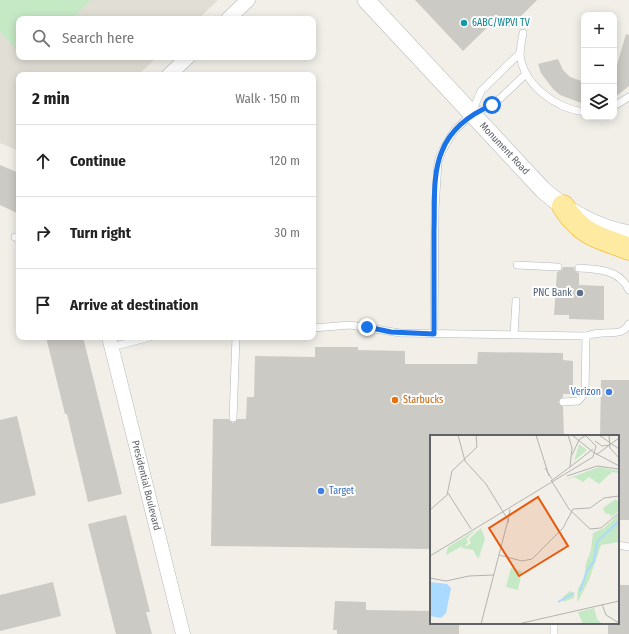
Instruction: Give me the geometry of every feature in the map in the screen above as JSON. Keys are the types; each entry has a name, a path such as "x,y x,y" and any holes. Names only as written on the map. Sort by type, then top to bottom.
{"highway":[{"path":"563,206 578,226 589,233 629,249"}],"street":[{"path":"231,16 248,0"},
{"name":"Monument Road","path":"366,0 532,179 563,206 591,223 629,234"},
{"path":"172,72 185,60"},
{"name":"Presidential Boulevard","path":"111,342 183,634"}],"lane":[{"path":"523,33 520,53 526,74 535,86 554,102 564,107 581,111"},
{"path":"434,334 435,209 438,162 446,142 472,114 481,90 520,53"},
{"path":"472,114 492,105 526,74"},
{"path":"617,104 629,97"},
{"path":"517,265 558,267"},
{"path":"579,268 609,271 622,280 629,290"},
{"path":"514,334 516,301"},
{"path":"316,328 350,325 391,332 586,336 602,332 619,332 624,330 629,324"},
{"path":"563,402 578,401 585,393 586,336"},
{"path":"111,342 127,340"},
{"path":"233,418 236,340"},
{"path":"619,545 629,547"}],"shaded area":[{"path":"0,0 218,0 201,16 16,16 16,60 154,60 141,72 16,72 16,150 0,143"}],"green space":[{"path":"0,0 91,0 75,16 16,16 16,49 0,32"}],"building":[{"name":"6ABC/WPVI TV","path":"415,0 537,0 510,27 499,16 463,51"},
{"path":"626,34 629,35 629,86 617,96 617,65"},
{"path":"558,59 563,70 570,77 581,81 581,103 560,95 553,89 541,73 538,64"},
{"path":"0,165 16,172 16,213 0,205"},
{"name":"PNC Bank","path":"563,267 574,267 575,271 579,273 579,285 604,286 604,320 569,319 569,315 554,315 557,272 562,270"},
{"path":"47,340 84,340 122,494 88,502 67,414 65,414"},
{"name":"Target","path":"315,347 358,347 358,350 405,351 405,364 477,364 478,352 563,353 563,360 573,361 573,394 563,394 563,397 558,402 563,407 564,435 430,435 430,549 211,546 213,419 228,419 233,423 238,419 246,419 247,397 254,397 255,356 315,357"},
{"path":"601,380 629,380 629,520 619,520 619,435 600,435"},
{"path":"17,416 36,495 0,504 0,420"},
{"path":"126,515 150,612 146,612 152,634 116,634 88,524"},
{"path":"53,582 61,616 0,631 0,595"},
{"path":"619,585 629,585 629,634 608,634 608,624 619,624"},
{"path":"335,601 366,602 366,610 430,611 430,624 459,624 459,634 337,634 337,630 333,630"}],"place":[{"name":"6ABC/WPVI TV","path":"464,23"},
{"name":"PNC Bank","path":"580,293"},
{"name":"Verizon","path":"609,392"},
{"name":"Starbucks","path":"395,400"},
{"name":"Target","path":"321,491"}],"route":[{"path":"367,327 381,331 434,334 435,209 438,162 446,142 454,131 472,114 492,105"}]}
